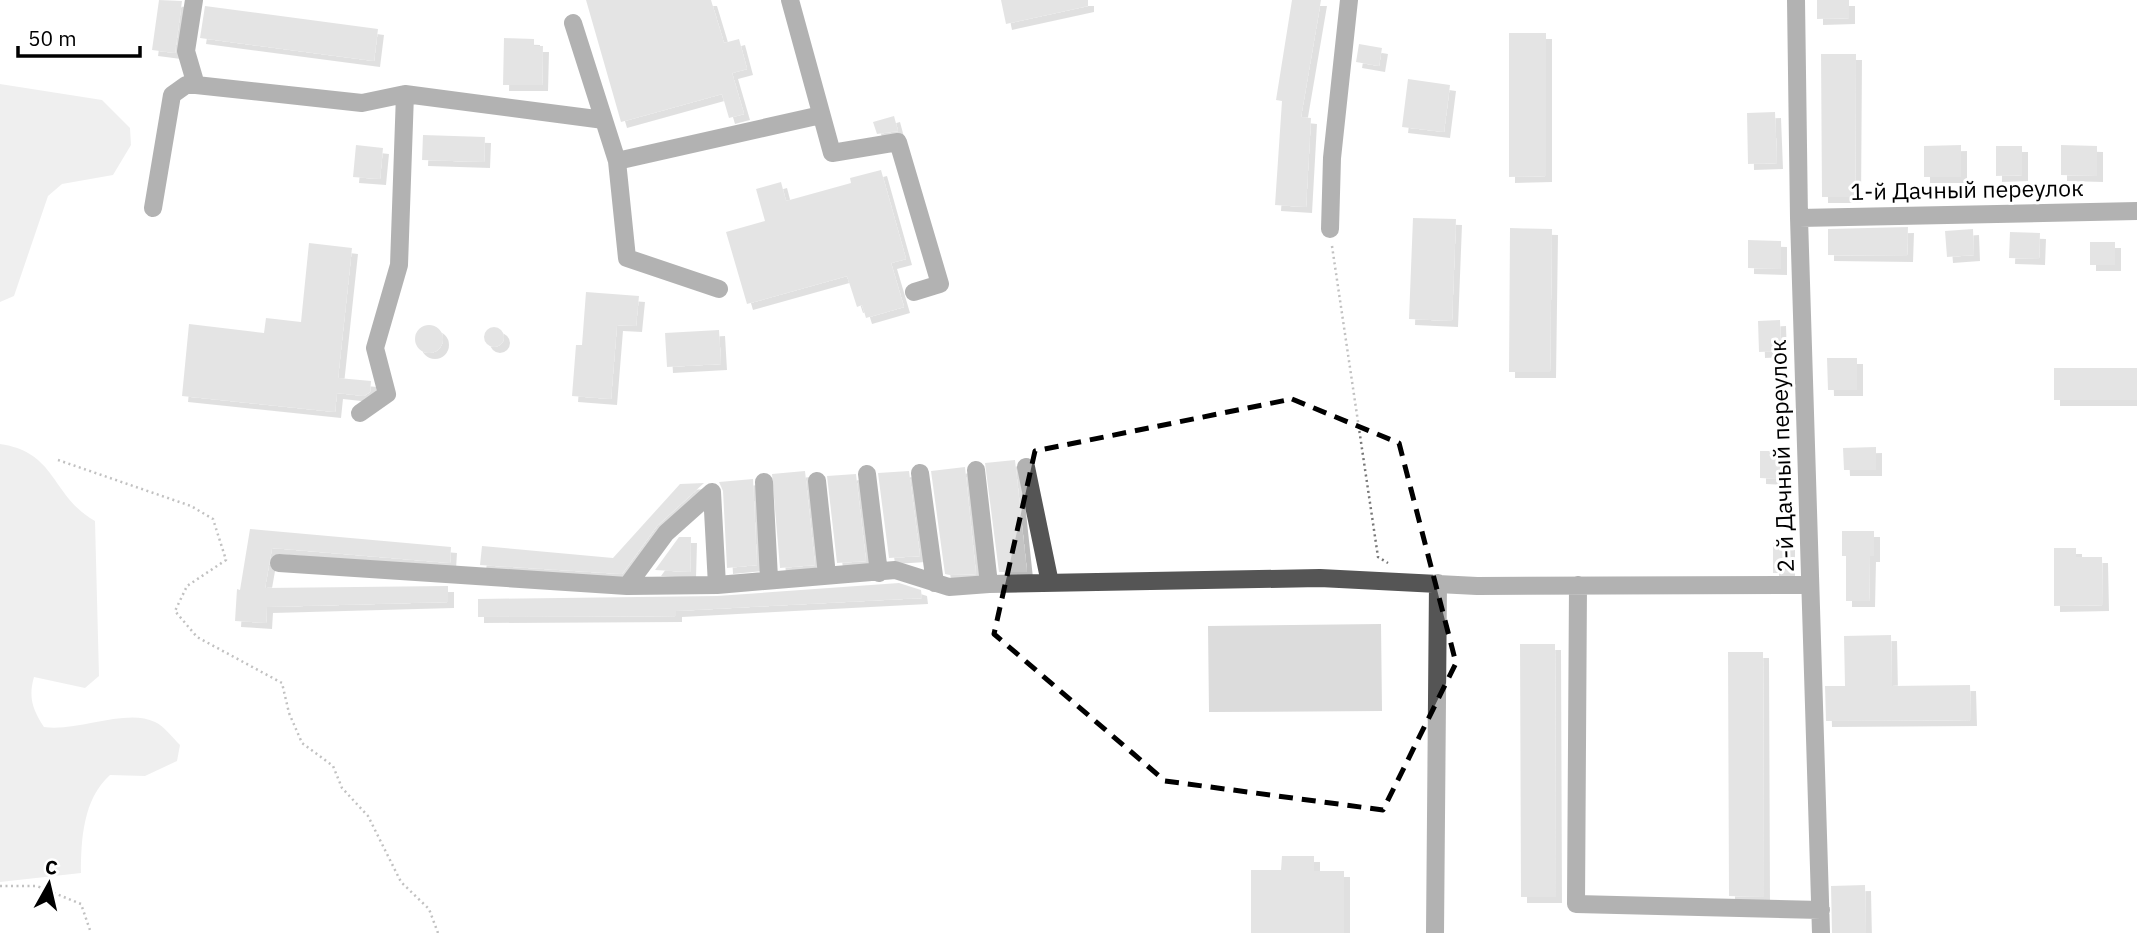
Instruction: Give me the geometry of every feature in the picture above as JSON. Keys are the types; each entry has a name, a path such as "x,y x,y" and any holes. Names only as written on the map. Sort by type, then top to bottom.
{"street":[{"path":"194,0 186,51 196,85"},
{"path":"790,0 832,153 898,142 940,284 914,292"},
{"path":"1329,229 1332,158 1349,0"},
{"name":"2-й Дачный переулок","path":"1796,0 1799,218 1821,933"},
{"path":"573,23 617,161 627,258 719,289"},
{"path":"153,208 172,95 186,85 362,103 405,94 604,120"},
{"path":"360,412 387,394 375,348 399,265 405,94"},
{"path":"617,161 821,115"},
{"name":"1-й Дачный переулок","path":"1799,218 2137,211"},
{"path":"1026,467 1049,583"},
{"path":"976,470 989,584"},
{"path":"920,473 935,583"},
{"path":"867,474 879,573"},
{"path":"817,481 827,575"},
{"path":"764,482 769,578"},
{"path":"627,586 666,533 712,492 717,584"},
{"path":"279,563 627,586 717,584 895,570 949,587 1293,578 1578,585 1810,585"},
{"path":"1435,933 1438,583"},
{"path":"1578,585 1576,904 1821,909"}],"path":[{"path":"1329,229 1378,557 1417,582"},
{"path":"58,460 191,506 213,519 226,560 187,586 175,611 197,637 282,683 289,713 302,743 333,766 342,788 368,816 401,881 429,909 438,933"},
{"path":"0,886 37,886 81,904 91,933"}],"highlighted area":[{"path":"1292,399 1399,443 1456,663 1383,810 1165,781 994,634 1035,451"}],"shaded area":[{"path":"0,84 102,100 130,128 131,145 113,175 62,184 48,196 14,296 0,302"},
{"path":"0,444 33,456 44,465 70,500 95,521 99,676 85,688 34,677 32,698 40,721 44,727 57,728 116,719 143,718 165,729 180,745 177,761 145,776 110,775 101,785 85,821 81,873 0,882"},
{"path":"1381,624 1382,711 1209,712 1208,626"}],"building":[{"path":"159,0 182,1 175,53 152,50"},
{"path":"586,0 711,0 724,43 739,39 747,69 732,73 744,114 729,118 722,94 621,122"},
{"path":"1001,0 1088,0 1088,6 1006,24"},
{"path":"1292,0 1321,0 1301,117 1311,118 1306,207 1275,205 1282,101 1276,100"},
{"path":"1817,0 1849,0 1849,18 1817,19"},
{"path":"205,6 378,29 374,61 200,38"},
{"path":"1509,33 1546,33 1546,176 1509,177"},
{"path":"504,38 534,39 534,46 543,46 542,85 503,85"},
{"path":"1359,44 1382,48 1379,66 1356,62"},
{"path":"1821,54 1856,54 1855,197 1822,197"},
{"path":"1408,79 1450,85 1444,132 1402,127"},
{"path":"1775,112 1777,163 1748,164 1747,113"},
{"path":"894,116 898,131 877,134 873,122"},
{"path":"423,135 485,137 484,162 422,160"},
{"path":"356,145 383,148 380,179 353,177"},
{"path":"1961,145 1961,177 1924,177 1924,146"},
{"path":"2061,145 2097,146 2097,176 2061,175"},
{"path":"1996,146 2022,146 2022,175 1996,176"},
{"path":"881,170 906,259 891,263 904,307 866,318 862,305 857,307 847,276 747,304 726,232 765,221 756,189 781,182 786,201 851,183 850,178"},
{"path":"1413,218 1456,219 1452,321 1409,319"},
{"path":"1908,227 1907,256 1828,255 1828,229"},
{"path":"1510,228 1552,229 1550,372 1509,372"},
{"path":"1973,229 1974,255 1947,257 1945,231"},
{"path":"2010,232 2040,233 2039,259 2009,258"},
{"path":"1748,240 1781,241 1781,269 1748,268"},
{"path":"2090,242 2115,242 2115,265 2090,265"},
{"path":"309,243 352,248 338,378 371,381 370,392 364,396 337,393 335,412 182,396 189,324 264,333 266,318 301,322"},
{"path":"586,292 639,296 636,326 617,325 611,399 572,396 576,345 582,345"},
{"path":"1780,320 1781,351 1759,352 1758,321"},
{"path":"429,325 439,329 443,339 439,349 429,353 419,349 415,339 419,329"},
{"path":"490,327 498,327 504,337 498,347 490,347 484,341 484,333"},
{"path":"719,330 721,364 667,367 665,333"},
{"path":"1827,358 1857,358 1857,390 1828,390"},
{"path":"2054,368 2137,368 2137,400 2054,400"},
{"path":"1876,447 1876,470 1844,470 1843,448"},
{"path":"1760,451 1782,451 1782,479 1760,478"},
{"path":"1015,460 1027,572 999,572 985,463"},
{"path":"965,467 976,574 950,575 945,574 931,471"},
{"path":"805,471 815,565 780,568 772,474"},
{"path":"909,471 920,556 889,558 878,473"},
{"path":"856,474 866,561 837,563 827,476"},
{"path":"753,479 757,565 727,568 723,491 719,482"},
{"path":"704,483 657,526 622,574 480,565 482,546 613,558 680,484"},
{"path":"250,529 451,547 450,563 272,548 265,588 448,586 448,602 267,607 266,623 235,621 237,589 240,590"},
{"path":"1842,531 1874,531 1874,556 1870,556 1869,601 1846,601 1846,556 1842,556"},
{"path":"679,537 691,537 690,572 655,570"},
{"path":"1773,542 1789,542 1789,573 1773,573"},
{"path":"2054,548 2076,548 2076,557 2102,557 2103,605 2054,606"},
{"path":"899,583 921,590 922,598 676,611 676,616 478,617 478,599 717,596"},
{"path":"1891,635 1892,686 1970,685 1971,720 1826,721 1825,686 1845,686 1844,636"},
{"path":"1520,644 1555,644 1556,897 1521,897"},
{"path":"1728,652 1763,652 1764,897 1729,896"},
{"path":"1282,856 1314,856 1314,871 1344,871 1344,933 1251,933 1251,870 1281,870"},
{"path":"1865,885 1866,933 1832,933 1831,886"}]}
